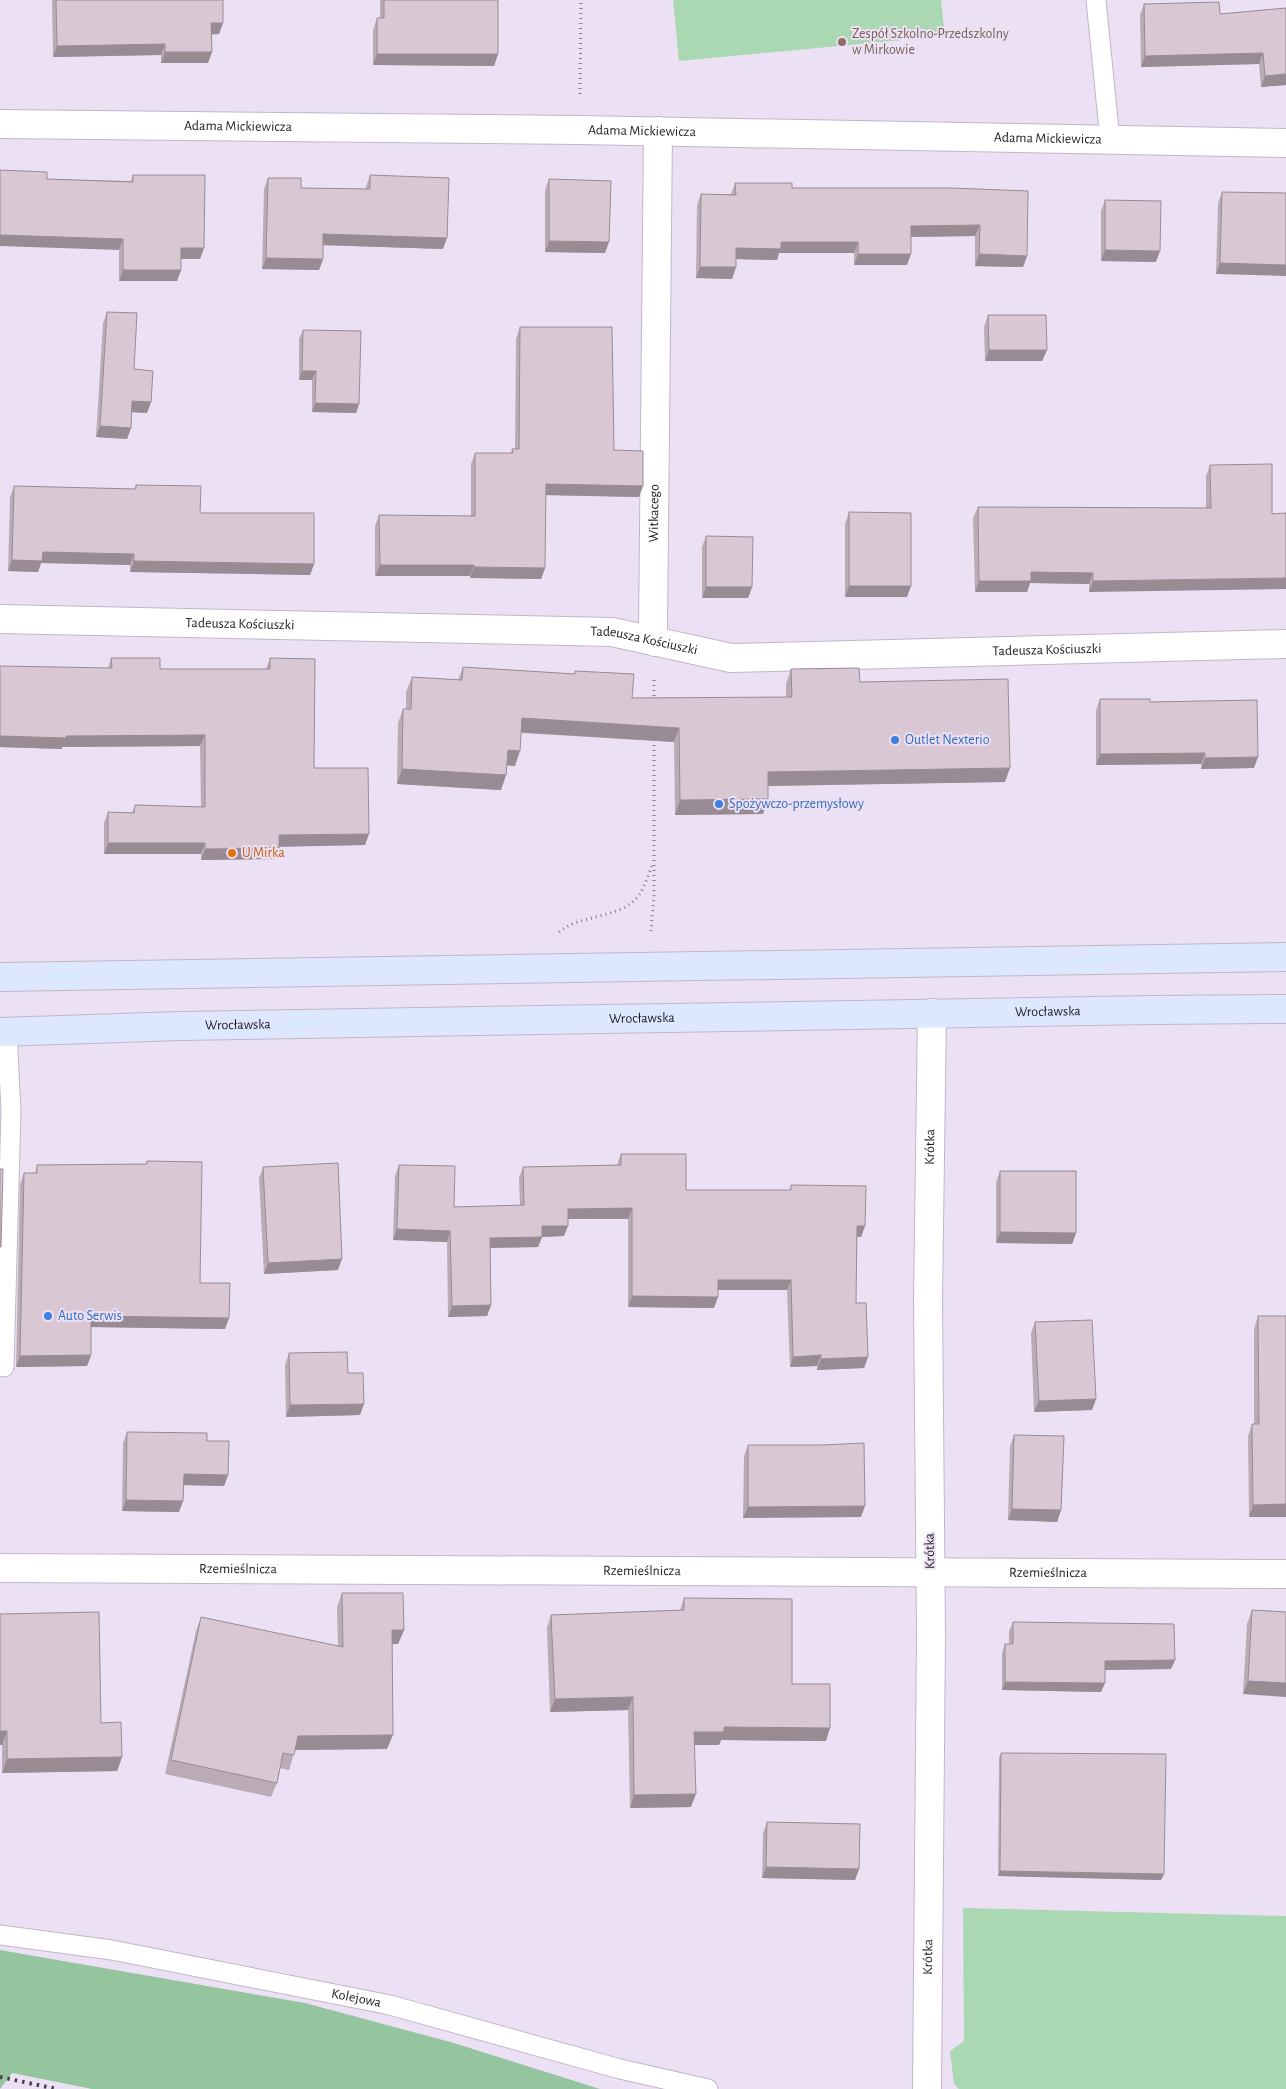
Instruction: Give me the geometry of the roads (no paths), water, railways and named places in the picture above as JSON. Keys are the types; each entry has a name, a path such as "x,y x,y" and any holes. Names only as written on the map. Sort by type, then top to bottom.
{"main road":[{"path":"0,977 1286,957"},
{"name":"Wrocławska","path":"3,1032 181,1026 932,1013 1286,1010"}],"street":[{"name":"Adama Mickiewicza","path":"0,124 579,130 1286,143"},
{"name":"Witkacego","path":"655,642 653,630 658,132"},
{"name":"Tadeusza Kościuszki","path":"0,619 612,632 731,658 1286,644"},
{"name":"Krótka","path":"927,2089 930,1572 928,1300 932,1013"},
{"name":"Rzemieślnicza","path":"0,1568 1286,1574"}],"lane":[{"path":"1096,0 1110,140"},
{"path":"3,1032 11,1110 4,1367"},
{"name":"Kolejowa","path":"0,1935 112,1950 390,2005 620,2069 708,2089"}],"railway":[{"path":"0,2077 57,2089"}],"place":[{"name":"Zespół Szkolno-Przedszkolny w Mirkowie","path":"842,42"},
{"name":"Outlet Nexterio","path":"895,740"},
{"name":"Spożywczo-przemysłowy","path":"719,804"},
{"name":"U Mirka","path":"232,853"},
{"name":"Auto Serwis","path":"48,1316"}]}
